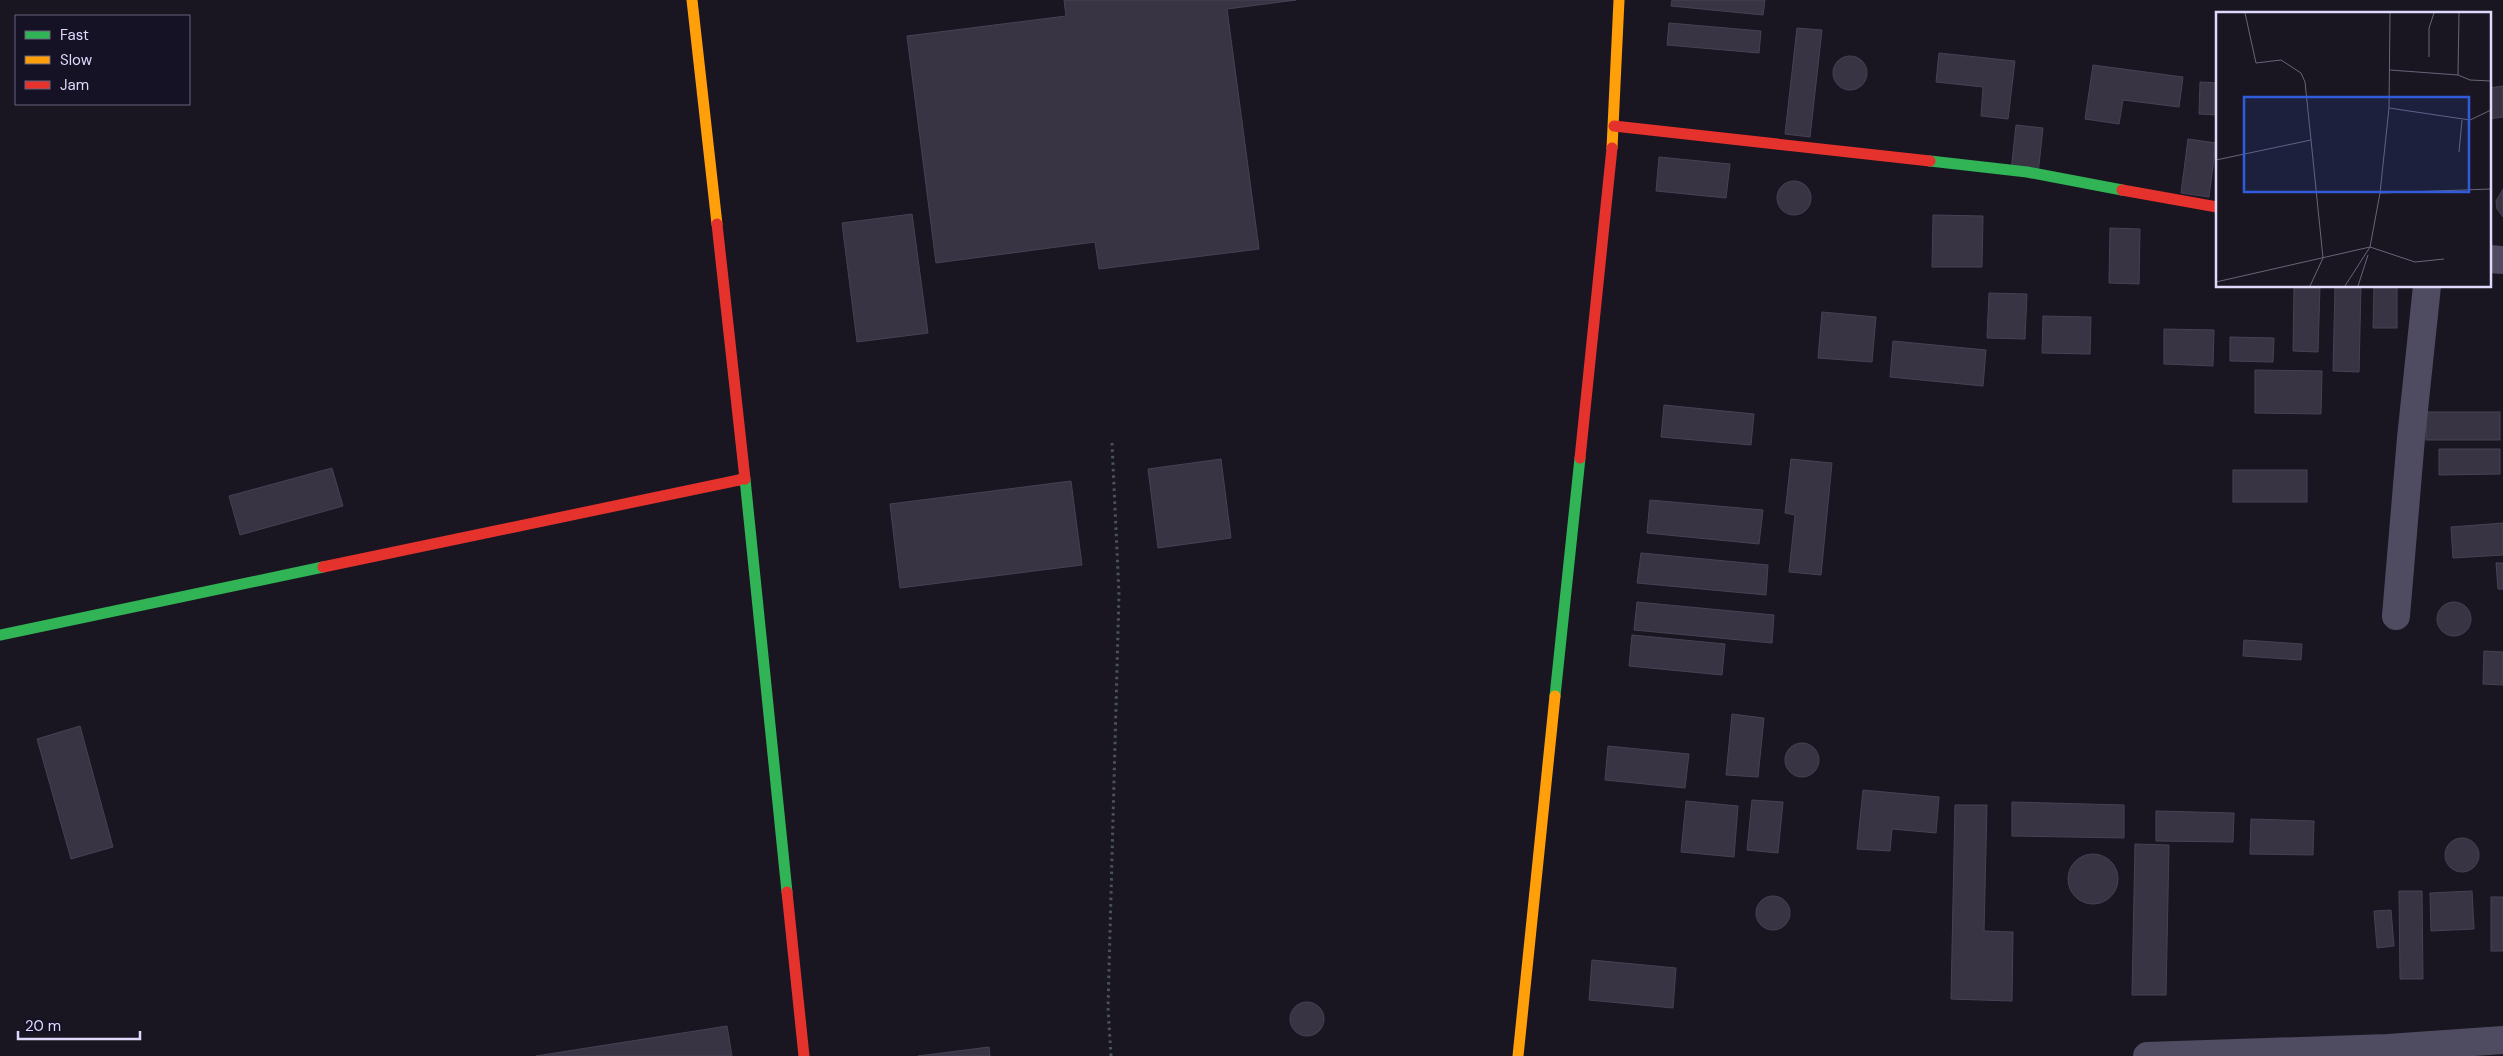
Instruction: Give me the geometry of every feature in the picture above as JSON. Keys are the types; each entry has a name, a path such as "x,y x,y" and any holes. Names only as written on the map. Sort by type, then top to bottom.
{"street":[{"path":"692,0 745,478 804,1056"},
{"path":"1518,1056 1614,126 1619,0"},
{"path":"1614,126 2027,172 2216,207"},
{"path":"2490,259 2503,260"},
{"path":"2396,616 2411,438 2427,288"},
{"path":"0,635 745,478"},
{"path":"2147,1056 2388,1048 2503,1040"}],"path":[{"path":"1111,1056 1108,1008 1119,594 1112,442"}],"building":[{"path":"1064,0 1296,0 1227,9 1259,249 1099,269 1095,242 936,263 907,36 1066,16"},
{"path":"1672,0 1765,0 1763,15 1671,6"},
{"path":"1669,23 1761,31 1759,53 1667,45"},
{"path":"1797,28 1822,30 1810,137 1785,134"},
{"path":"1939,53 2015,61 2008,119 1981,116 1983,87 1936,82"},
{"path":"1850,56 1862,61 1867,73 1862,85 1850,90 1838,85 1833,73 1838,61"},
{"path":"2093,65 2183,77 2179,107 2123,100 2119,124 2085,119"},
{"path":"2200,82 2216,83 2216,115 2199,114"},
{"path":"2503,86 2503,117 2490,119 2490,88"},
{"path":"2016,125 2043,128 2038,174 2011,171"},
{"path":"2188,139 2216,143 2209,197 2181,193"},
{"path":"1659,157 1730,164 1726,198 1656,191"},
{"path":"1794,181 1806,186 1811,198 1806,210 1794,215 1782,210 1777,198 1782,186"},
{"path":"2503,189 2503,217 2497,209 2496,201"},
{"path":"912,214 928,333 857,342 842,223"},
{"path":"1933,215 1983,216 1982,267 1932,267"},
{"path":"2110,228 2140,229 2139,284 2109,283"},
{"path":"2294,288 2320,288 2318,352 2293,351"},
{"path":"2335,288 2361,288 2359,372 2333,371"},
{"path":"2374,288 2397,288 2397,328 2373,328"},
{"path":"1989,293 2027,294 2025,339 1987,338"},
{"path":"1822,312 1876,317 1872,362 1818,358"},
{"path":"2043,316 2091,317 2090,354 2042,353"},
{"path":"2164,329 2214,330 2213,366 2164,364"},
{"path":"2230,337 2274,338 2273,362 2230,361"},
{"path":"1893,341 1986,350 1983,386 1890,377"},
{"path":"2255,370 2322,371 2321,414 2255,413"},
{"path":"1664,405 1754,414 1751,445 1661,437"},
{"path":"2426,412 2500,412 2500,440 2426,440"},
{"path":"2439,449 2500,449 2500,474 2439,475"},
{"path":"1221,459 1231,538 1158,548 1148,469"},
{"path":"1791,459 1832,463 1821,575 1789,572 1795,515 1785,513"},
{"path":"332,468 343,506 240,535 229,496"},
{"path":"2233,470 2307,470 2307,502 2233,502"},
{"path":"1071,481 1082,565 900,588 890,504"},
{"path":"1650,500 1763,510 1759,544 1647,533"},
{"path":"2503,523 2503,555 2453,558 2451,527"},
{"path":"1641,553 1768,565 1766,595 1637,583"},
{"path":"2496,563 2503,563 2503,589 2498,589"},
{"path":"1637,602 1774,615 1772,643 1634,630"},
{"path":"2454,602 2466,607 2471,619 2466,631 2454,636 2442,631 2437,619 2442,607"},
{"path":"1632,635 1725,644 1722,675 1629,666"},
{"path":"2244,640 2302,644 2301,660 2243,656"},
{"path":"2484,651 2503,652 2503,685 2483,684"},
{"path":"1732,714 1764,718 1758,777 1726,775"},
{"path":"80,726 113,847 71,859 37,739"},
{"path":"1802,743 1814,748 1819,760 1814,772 1802,777 1790,772 1785,760 1790,748"},
{"path":"1608,746 1689,754 1685,788 1605,780"},
{"path":"1863,790 1939,797 1936,833 1892,829 1890,851 1857,849"},
{"path":"1752,800 1783,802 1778,853 1747,850"},
{"path":"1686,801 1738,806 1734,857 1681,852"},
{"path":"2012,802 2124,805 2124,838 2012,836"},
{"path":"1955,805 1987,805 1984,931 2013,932 2012,1001 1951,999"},
{"path":"2156,811 2234,813 2233,842 2156,841"},
{"path":"2251,819 2314,821 2313,855 2250,854"},
{"path":"2462,838 2474,843 2479,855 2474,867 2462,872 2450,867 2445,855 2450,843"},
{"path":"2135,844 2169,845 2166,995 2132,995"},
{"path":"2088,854 2098,854 2111,861 2118,874 2118,884 2111,897 2098,904 2088,904 2079,900 2072,893 2068,884 2068,874 2072,865 2079,858"},
{"path":"2399,891 2422,891 2423,979 2400,979"},
{"path":"2472,891 2474,929 2431,931 2430,893"},
{"path":"1773,896 1785,901 1790,913 1785,925 1773,930 1761,925 1756,913 1761,901"},
{"path":"2491,897 2503,897 2503,951 2491,951"},
{"path":"2391,910 2394,946 2377,948 2374,911"},
{"path":"1592,960 1676,968 1673,1008 1589,1000"},
{"path":"1307,1002 1319,1007 1324,1019 1319,1031 1307,1036 1295,1031 1290,1019 1295,1007"},
{"path":"727,1026 732,1056 536,1056"},
{"path":"989,1047 990,1056 918,1056"}],"traffic: fast":[{"path":"1930,161 2027,172 2122,190"},
{"path":"1555,696 1580,458"},
{"path":"739,480 745,479 787,892"},
{"path":"0,635 323,567"}],"traffic: slow":[{"path":"692,0 717,224"},
{"path":"1612,148 1619,0"},
{"path":"1518,1056 1555,696"}],"traffic: jam":[{"path":"1614,126 1930,161"},
{"path":"1580,458 1612,148"},
{"path":"2122,190 2216,207"},
{"path":"717,224 745,479"},
{"path":"323,567 739,480"},
{"path":"787,892 804,1056"}]}
